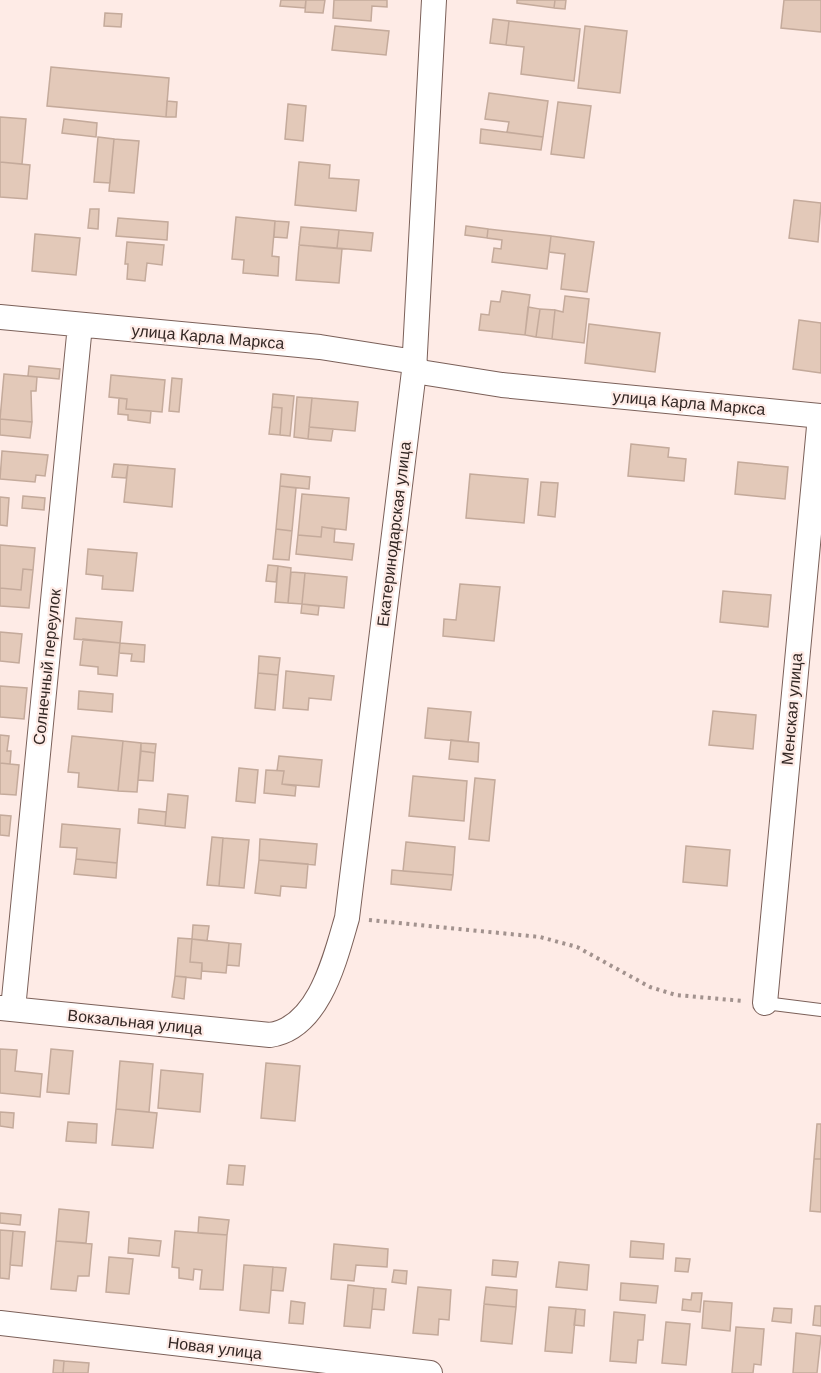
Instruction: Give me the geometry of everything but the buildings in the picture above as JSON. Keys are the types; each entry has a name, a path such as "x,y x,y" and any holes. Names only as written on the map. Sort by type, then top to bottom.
{"street":[{"name":"Екатеринодарская улица","path":"270,1035 295,1026 314,1003 332,967 347,918 414,367 434,0"},
{"name":"улица Карла Маркса","path":"0,317 320,347 502,386 820,416"},
{"name":"Солнечный переулок","path":"7,1009 81,325"},
{"name":"Менская улица","path":"765,1003 820,416"},
{"name":"Вокзальная улица","path":"7,1009 270,1035"},
{"name":"Новая улица","path":"0,1323 430,1373"}],"lane":[{"path":"765,1003 821,1010"}],"path":[{"path":"347,918 540,937 577,947 650,987 676,995 765,1003"}]}
